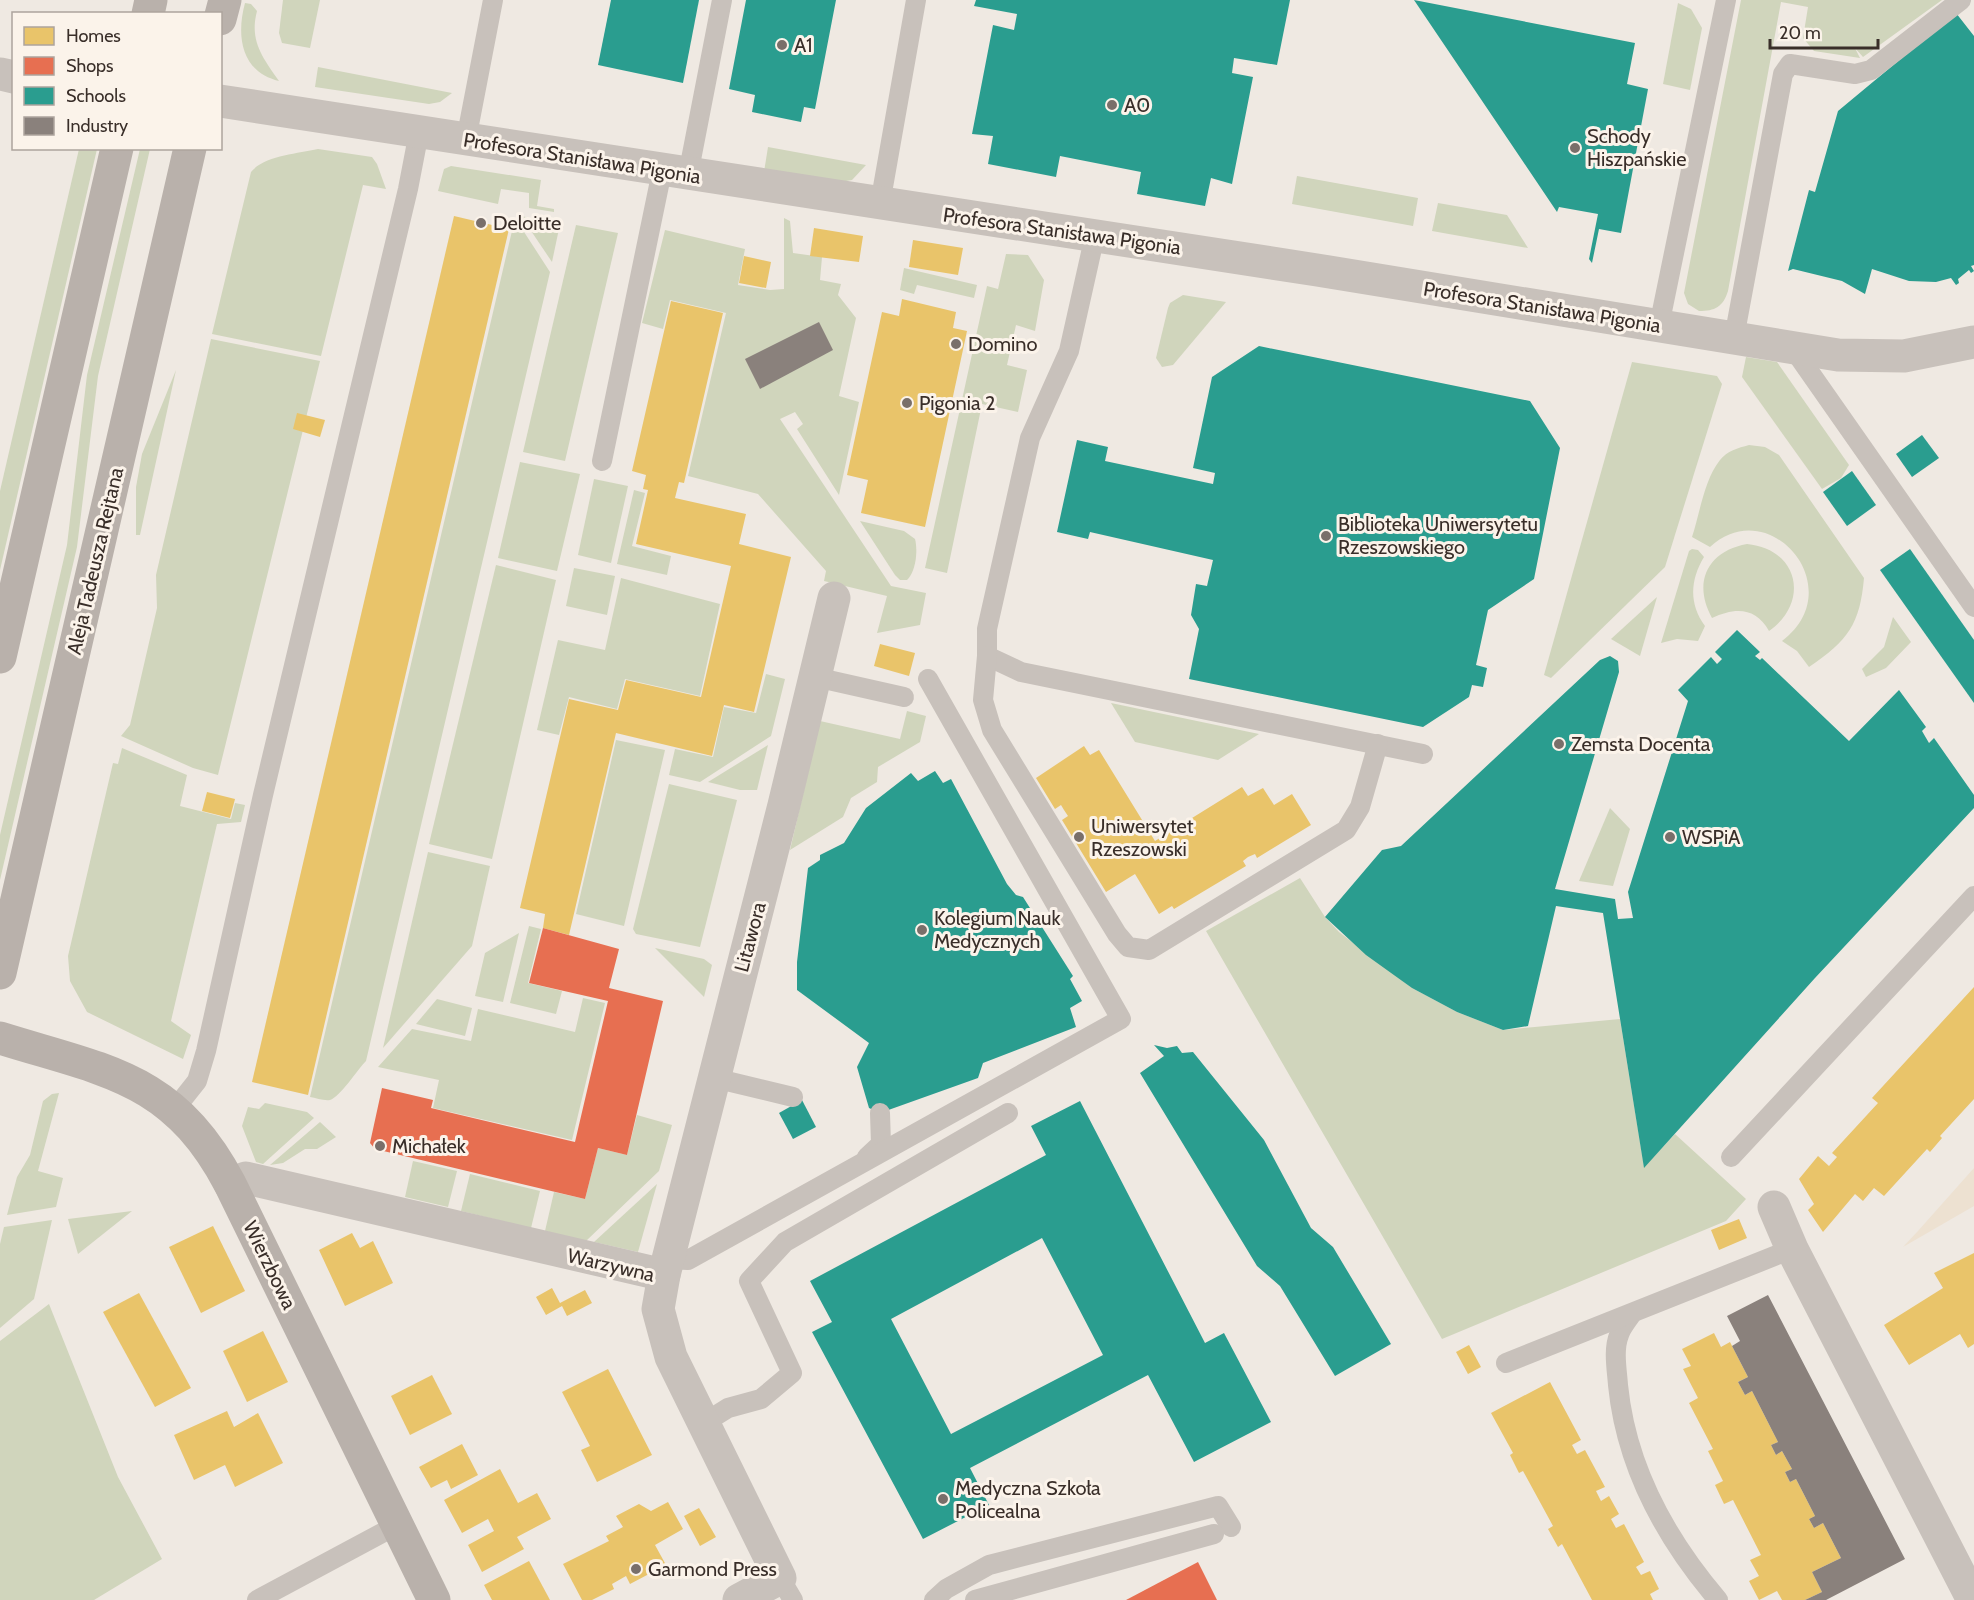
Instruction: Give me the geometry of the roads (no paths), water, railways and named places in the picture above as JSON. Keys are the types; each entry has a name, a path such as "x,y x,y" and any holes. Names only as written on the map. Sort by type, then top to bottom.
{"main road":[{"path":"0,657 117,150"},
{"name":"Aleja Tadeusza Rejtana","path":"0,973 190,150"},
{"name":"Wierzbowa","path":"0,1038 117,1073 155,1095 174,1110 208,1149 230,1184 434,1600"}],"street":[{"name":"Profesora Stanisława Pigonia","path":"222,101 675,173 1095,235 1838,355 1904,356 1974,342"},
{"name":"Litawora","path":"666,1267 834,598"},
{"name":"Warzywna","path":"230,1184 246,1178 666,1267 658,1309 671,1357 786,1589 739,1600"},
{"path":"1774,1207 1792,1249 1973,1600"}],"lane":[{"path":"466,140 493,0"},
{"path":"602,461 675,173 722,0"},
{"path":"880,204 916,0"},
{"path":"1659,326 1726,0"},
{"path":"1734,338 1783,74 1790,64 1855,74 1871,70 1922,35 1961,0"},
{"path":"174,1110 197,1082 206,1051 263,795 408,189 419,132"},
{"path":"1095,235 1069,351 1030,438 987,629 983,700 992,730 1117,934 1128,947 1149,950 1346,830 1360,807 1378,744"},
{"path":"1792,348 1974,606"},
{"path":"987,656 1021,672 1423,753"},
{"path":"815,676 904,697"},
{"path":"666,1267 688,1260 1120,1018 928,679"},
{"path":"1731,1157 1974,896"},
{"path":"714,1078 793,1097"},
{"path":"858,1165 881,1144 880,1113"},
{"path":"704,1423 728,1408 761,1399 792,1373 749,1281 785,1242 1008,1113"},
{"path":"1506,1363 1792,1249"},
{"path":"1631,1315 1619,1335 1616,1363 1621,1419 1632,1458 1677,1544 1697,1576 1718,1600"},
{"path":"934,1600 946,1589 989,1565 1218,1506 1223,1531 975,1600"},
{"path":"257,1600 397,1525"}],"place":[{"name":"A1","path":"782,45"},
{"name":"A0","path":"1112,105"},
{"name":"Schody Hiszpańskie","path":"1575,148"},
{"name":"Deloitte","path":"481,223"},
{"name":"Domino","path":"956,344"},
{"name":"Pigonia 2","path":"907,403"},
{"name":"Biblioteka Uniwersytetu Rzeszowskiego","path":"1326,536"},
{"name":"Zemsta Docenta","path":"1559,744"},
{"name":"Uniwersytet Rzeszowski","path":"1079,837"},
{"name":"WSPiA","path":"1670,837"},
{"name":"Kolegium Nauk Medycznych","path":"922,930"},
{"name":"Michałek","path":"380,1146"},
{"name":"Medyczna Szkoła Policealna","path":"943,1499"},
{"name":"Garmond Press","path":"636,1569"}]}
